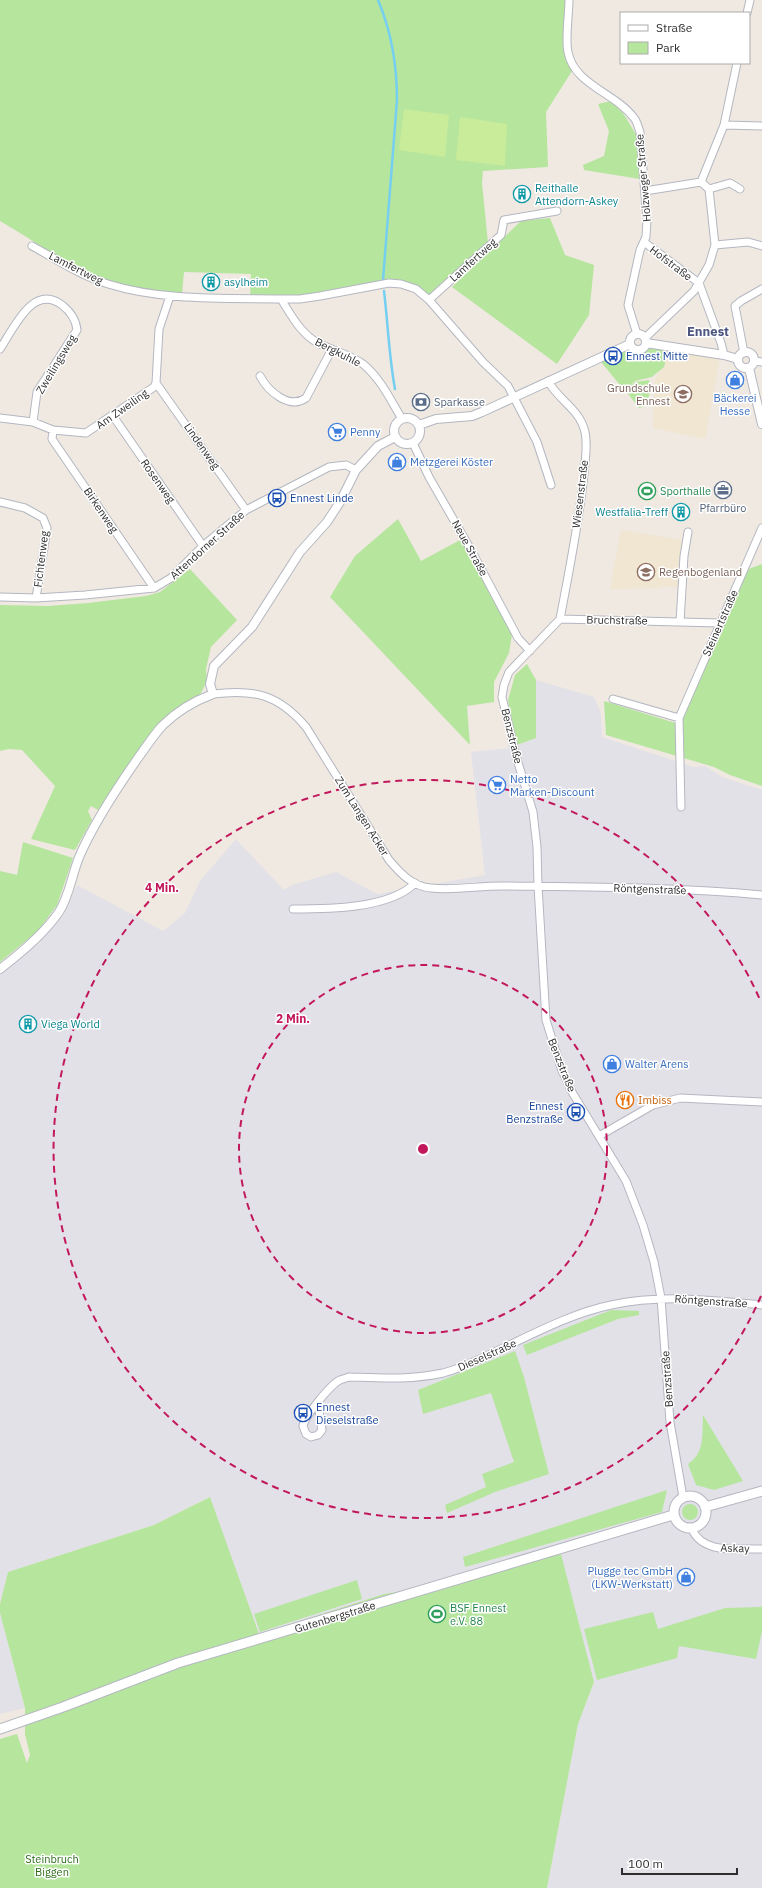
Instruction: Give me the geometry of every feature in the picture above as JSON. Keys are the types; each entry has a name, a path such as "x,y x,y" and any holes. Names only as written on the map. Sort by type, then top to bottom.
{"main road":[{"path":"705,1507 762,1491"},
{"path":"688,1496 697,1498 705,1507 704,1521 699,1526 692,1528 684,1528 679,1525 673,1515 673,1509 676,1502 683,1497 688,1496"},
{"name":"Gutenbergstraße","path":"0,1729 64,1707 178,1664 673,1515"}],"street":[{"name":"Holzweger Straße","path":"569,0 568,52 571,61 583,78 614,100 634,118 640,132 647,220 646,237 640,250 628,305 643,338"},
{"path":"747,12 750,0"},
{"path":"701,182 724,125 737,64"},
{"path":"724,125 762,126"},
{"path":"645,191 701,182"},
{"path":"701,182 709,189 715,245 748,242 762,246"},
{"path":"709,189 730,183 740,189"},
{"name":"Lamfertweg","path":"429,300 501,235 504,220 557,212"},
{"name":"Hofstraße","path":"644,242 699,283 724,355"},
{"name":"Hofstraße","path":"699,283 709,265 715,245"},
{"name":"Lamfertweg","path":"32,246 107,284 170,296"},
{"path":"170,296 280,299 320,296 389,283 401,284 416,289 429,300 483,362 508,386 537,442 551,485"},
{"path":"643,338 694,291 699,283"},
{"path":"744,352 735,306 740,301 762,289"},
{"name":"Am Zweiling","path":"0,418 33,422 53,430 86,433 113,416 156,383 159,329 170,296"},
{"name":"Zweilingsweg","path":"0,349 31,304 40,298 49,298 61,304 73,315 77,330 37,392 33,422"},
{"name":"Bergkuhle","path":"280,299 304,332 318,343 353,358 376,376 385,388 402,419"},
{"path":"630,344 633,349 639,350 644,348 643,338"},
{"path":"419,426 436,419 472,416 630,344 631,340 643,338 724,355 738,359 742,367 749,368 758,361 751,354 744,352"},
{"path":"260,376 265,385 288,401 295,403 301,401 306,398 332,349"},
{"path":"738,359 744,352"},
{"path":"749,368 762,424"},
{"name":"Wiesenstraße","path":"548,381 552,389 571,406 580,418 585,432 586,450 580,508 560,619"},
{"name":"Lindenweg","path":"156,383 246,510"},
{"name":"Rosenweg","path":"113,416 202,546"},
{"path":"402,419 412,419 419,426 419,436 413,443 404,444 395,437 394,428 402,419"},
{"name":"Birkenweg","path":"53,430 52,439 154,588"},
{"path":"0,969 41,933 58,913 65,900 79,857 97,823 125,777 153,737 185,707 213,694 210,684 214,666 252,627 300,552 327,522 343,497 356,470 378,446 395,437"},
{"name":"Neue Straße","path":"413,443 429,477 471,550 518,638 530,651"},
{"name":"Attendorner Straße","path":"0,597 36,598 154,588 171,578 202,546 246,510 329,466 346,465 356,470"},
{"name":"Fichtenweg","path":"0,502 25,508 43,518 47,528 36,598"},
{"name":"Steinertstraße","path":"681,807 679,718 719,623 762,528"},
{"path":"680,622 684,556 688,532"},
{"path":"530,651 560,619"},
{"name":"Bruchstraße","path":"560,619 719,623"},
{"name":"Benzstraße","path":"530,651 509,672 504,685 502,697 516,756 533,812 537,847 546,1020 561,1068 585,1116 626,1181 643,1225 654,1262 661,1298 670,1422 683,1497"},
{"name":"Zum Langen Acker","path":"213,694 244,691 260,694 275,700 297,716 306,727 389,860 403,876 415,884 430,888 538,886"},
{"path":"612,699 679,718"},
{"path":"293,910 352,908 408,891 415,884"},
{"name":"Röntgenstraße","path":"538,886 684,890 762,895"},
{"path":"599,1136 653,1105 680,1098 762,1102"},
{"name":"Röntgenstraße","path":"661,1298 681,1297 762,1305"},
{"name":"Dieselstraße","path":"318,1404 330,1388 340,1380 349,1377 409,1379 444,1373 470,1364 538,1331 586,1312 611,1304 661,1298"},
{"name":"Askay","path":"692,1528 696,1538 702,1543 716,1548 762,1549"}],"shaded area":[{"name":"Grundschule Ennest","path":"671,349 720,357 705,439 653,428 655,380"},
{"name":"Regenbogenland","path":"621,530 682,540 677,587 663,586 661,588 610,589"},
{"path":"536,680 594,697 601,713 602,737 694,767 705,766 722,777 762,790 762,1888 547,1888 578,1724 594,1682 453,1582 384,1594 259,1634 209,1497 154,1525 8,1572 0,1604 0,973 38,944 64,915 77,885 163,931 185,913 200,881 236,839 284,890 292,885 336,872 377,894 485,875 471,752 509,748 536,738"},
{"path":"0,1613 25,1708 0,1714"}],"green space":[{"path":"0,0 565,0 564,52 572,71 546,112 548,167 483,171 482,183 488,243 430,295 418,286 394,279 304,297 250,298 251,274 184,272 182,294 160,292 115,284 95,276 59,257 0,221"},
{"path":"611,101 623,113 637,136 640,179 584,170 583,165 604,156 609,131 598,104"},
{"path":"404,109 449,115 445,157 399,150"},
{"path":"460,117 507,124 505,166 456,160"},
{"path":"550,218 565,255 594,265 589,315 557,364 452,287 521,221"},
{"path":"669,347 664,367 652,377 635,381 624,390 601,362 626,350 640,353 651,348"},
{"path":"649,380 650,392 646,406 639,408 625,390 635,382"},
{"path":"398,519 421,561 462,539 512,634 509,653 494,682 494,702 467,706 470,745 330,597 355,556"},
{"path":"762,564 762,786 730,775 714,767 606,735 604,701 682,725 683,716 746,570"},
{"path":"190,569 237,620 211,647 206,669 207,681 200,695 177,708 154,728 98,810 91,806 88,811 92,820 75,850 31,839 55,786 22,750 9,749 0,751 0,605 48,606 146,596 160,592"},
{"path":"527,664 536,680 536,738 517,745 508,700 515,675"},
{"path":"23,842 73,858 57,905 38,931 0,962 0,871 17,875"},
{"path":"611,1310 639,1311 639,1315 618,1319 527,1355 523,1345"},
{"path":"515,1351 524,1377 549,1474 495,1492 447,1513 445,1505 486,1487 482,1474 514,1462 491,1393 423,1414 418,1390"},
{"path":"703,1415 743,1481 714,1490 696,1485 688,1464 693,1460 700,1449 702,1442"},
{"path":"667,1490 662,1512 465,1567 463,1557"},
{"name":"Steinbruch Biggen","path":"210,1497 259,1634 384,1594 453,1582 561,1554 594,1682 578,1724 547,1888 0,1888 0,1739 17,1734 27,1763 30,1755 25,1734 25,1708 0,1613 0,1604 8,1572 154,1525"},
{"path":"687,1504 693,1504 698,1509 696,1518 693,1520 687,1520 682,1515 682,1509"},
{"path":"357,1580 362,1599 260,1632 254,1614"},
{"path":"762,1604 762,1631 756,1659 679,1646 677,1658 597,1680 584,1629 653,1612 658,1629 725,1608 761,1607"}],"waterway":[{"path":"378,0 387,24 393,49 397,100 383,280"},
{"path":"384,291 395,389"}],"place":[{"name":"Reithalle Attendorn-Askey","path":"522,194"},
{"name":"asylheim","path":"211,282"},
{"name":"Ennest Mitte","path":"613,356"},
{"name":"Bäckerei Hesse","path":"735,380"},
{"name":"Grundschule Ennest","path":"683,394"},
{"name":"Sparkasse","path":"421,402"},
{"name":"Penny","path":"337,432"},
{"name":"Metzgerei Köster","path":"397,462"},
{"name":"Pfarrbüro","path":"723,490"},
{"name":"Sporthalle","path":"647,491"},
{"name":"Ennest Linde","path":"277,498"},
{"name":"Westfalia-Treff","path":"681,512"},
{"name":"Regenbogenland","path":"646,572"},
{"name":"Netto Marken-Discount","path":"497,785"},
{"name":"Viega World","path":"28,1024"},
{"name":"Walter Arens","path":"612,1064"},
{"name":"Imbiss","path":"625,1100"},
{"name":"Ennest Benzstraße","path":"576,1112"},
{"name":"Ennest Dieselstraße","path":"303,1413"},
{"name":"Plugge tec GmbH (LKW-Werkstatt)","path":"686,1577"},
{"name":"BSF Ennest e.V. 88","path":"437,1614"}],"district":[{"name":"Ennest","path":"708,331"}]}
